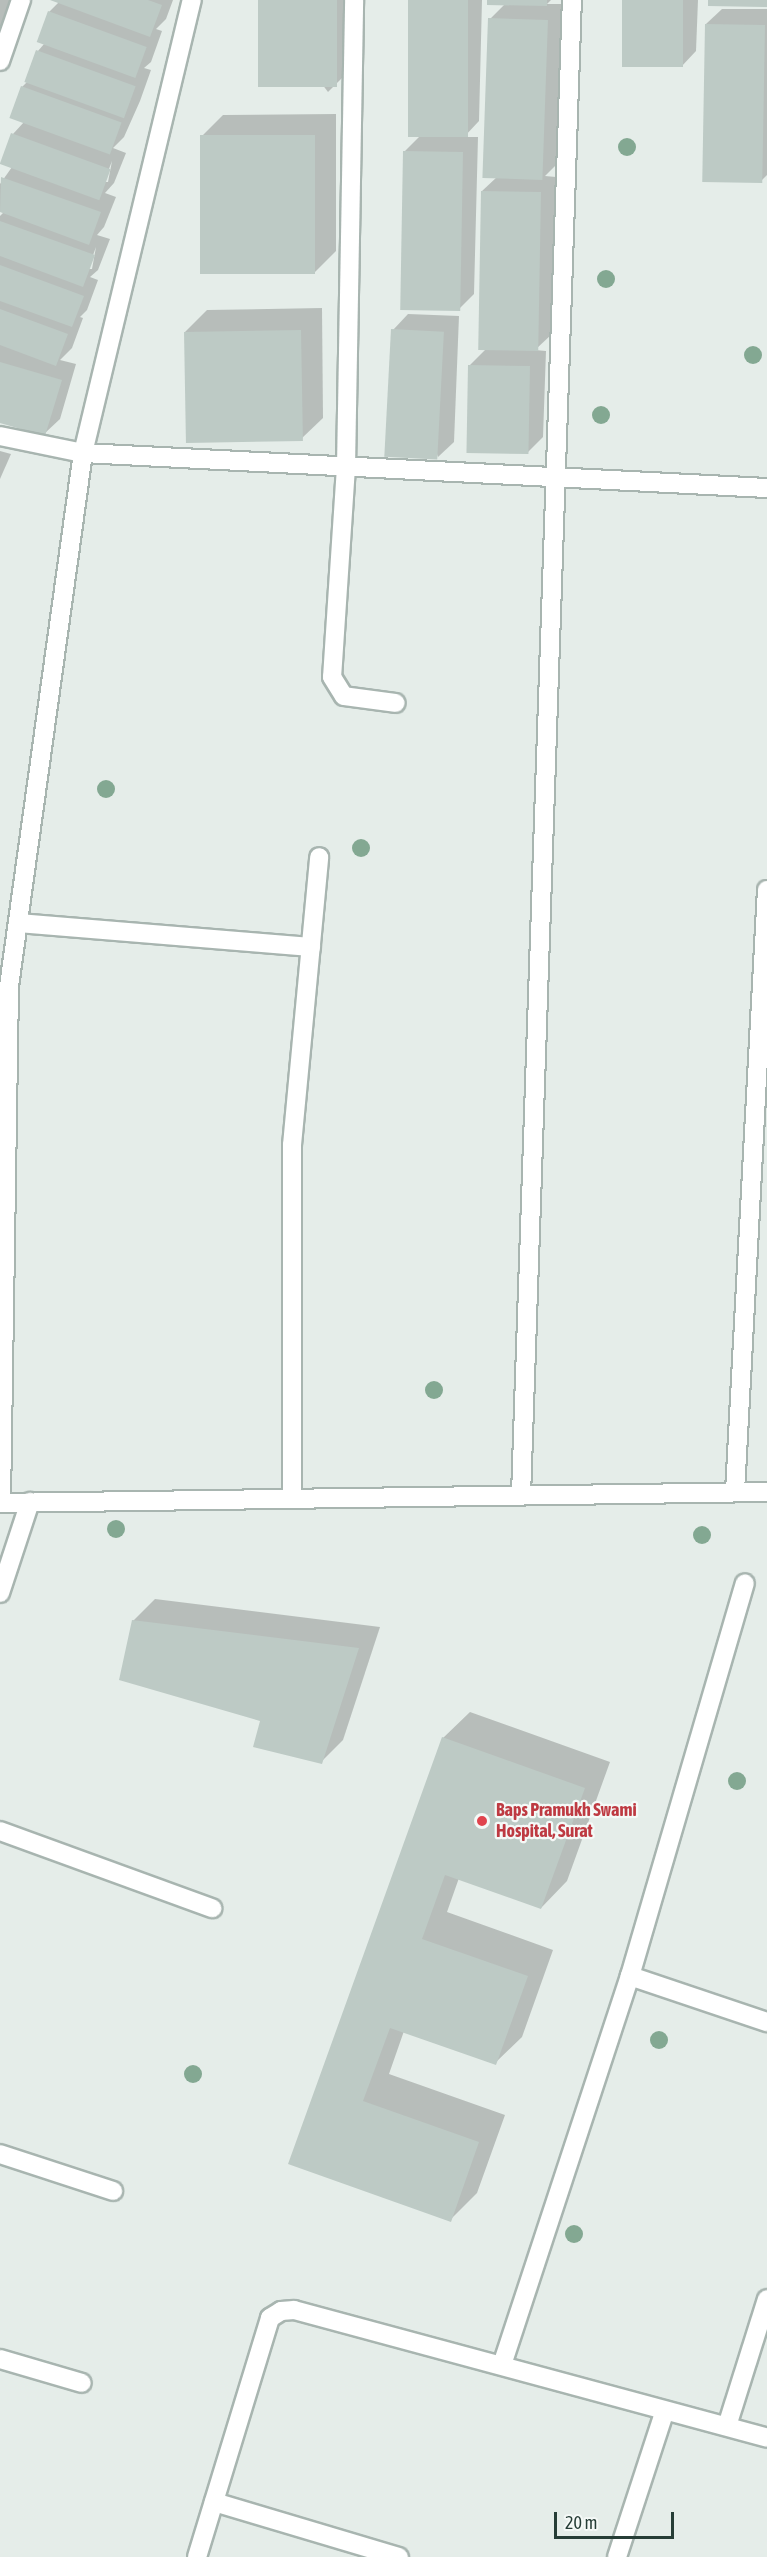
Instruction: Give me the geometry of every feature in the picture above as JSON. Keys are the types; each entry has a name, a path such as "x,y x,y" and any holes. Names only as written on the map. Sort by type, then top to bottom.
{"street":[{"path":"0,61 21,0"},
{"path":"192,0 83,453 9,986 3,1059 0,1503 767,1492"},
{"path":"354,0 346,467 332,677 345,696 396,703"},
{"path":"521,1496 572,0"},
{"path":"0,436 83,453 767,488"},
{"path":"292,1499 292,1145 320,857"},
{"path":"735,1492 767,890"},
{"path":"18,923 311,947"},
{"path":"0,1593 30,1502"},
{"path":"502,2365 630,1976 746,1584"},
{"path":"0,1831 212,1908"},
{"path":"630,1976 767,2022"},
{"path":"0,2154 112,2191"},
{"path":"727,2426 767,2299"},
{"path":"197,2557 270,2318 280,2311 294,2310 502,2365 664,2413 727,2426 767,2438"},
{"path":"0,2359 82,2383"},
{"path":"617,2557 664,2413"},
{"path":"214,2502 399,2557"}],"building":[{"path":"50,0 148,0 162,5 150,37"},
{"path":"258,0 337,0 337,87 258,87"},
{"path":"408,0 468,0 468,137 408,137"},
{"path":"487,0 547,0 547,6 487,5"},
{"path":"622,0 683,0 683,67 622,67"},
{"path":"708,0 767,0 767,7 708,6"},
{"path":"48,11 147,47 135,78 37,42"},
{"path":"488,18 548,20 542,180 482,178"},
{"path":"705,24 765,25 762,183 702,182"},
{"path":"36,50 136,86 124,118 24,82"},
{"path":"21,86 122,123 110,155 9,118"},
{"path":"11,133 111,169 99,200 0,164"},
{"path":"200,135 315,135 315,274 200,274"},
{"path":"403,151 463,152 460,311 400,310"},
{"path":"1,177 101,212 89,245 0,212"},
{"path":"481,191 541,192 538,351 478,350"},
{"path":"0,221 95,255 83,287 0,256"},
{"path":"0,265 84,296 72,327 0,301"},
{"path":"0,309 68,334 56,366 0,345"},
{"path":"391,329 444,332 437,460 384,457"},
{"path":"301,330 303,441 186,443 184,332"},
{"path":"0,362 62,380 45,436 0,423"},
{"path":"468,365 530,366 528,454 466,453"},
{"path":"132,1620 359,1648 322,1764 253,1747 260,1721 119,1680"},
{"path":"442,1737 585,1788 541,1909 445,1875 422,1939 528,1976 496,2065 390,2028 363,2101 479,2142 451,2222 288,2164"}],"place":[{"name":"Baps Pramukh Swami Hospital, Surat","path":"482,1821"}]}
